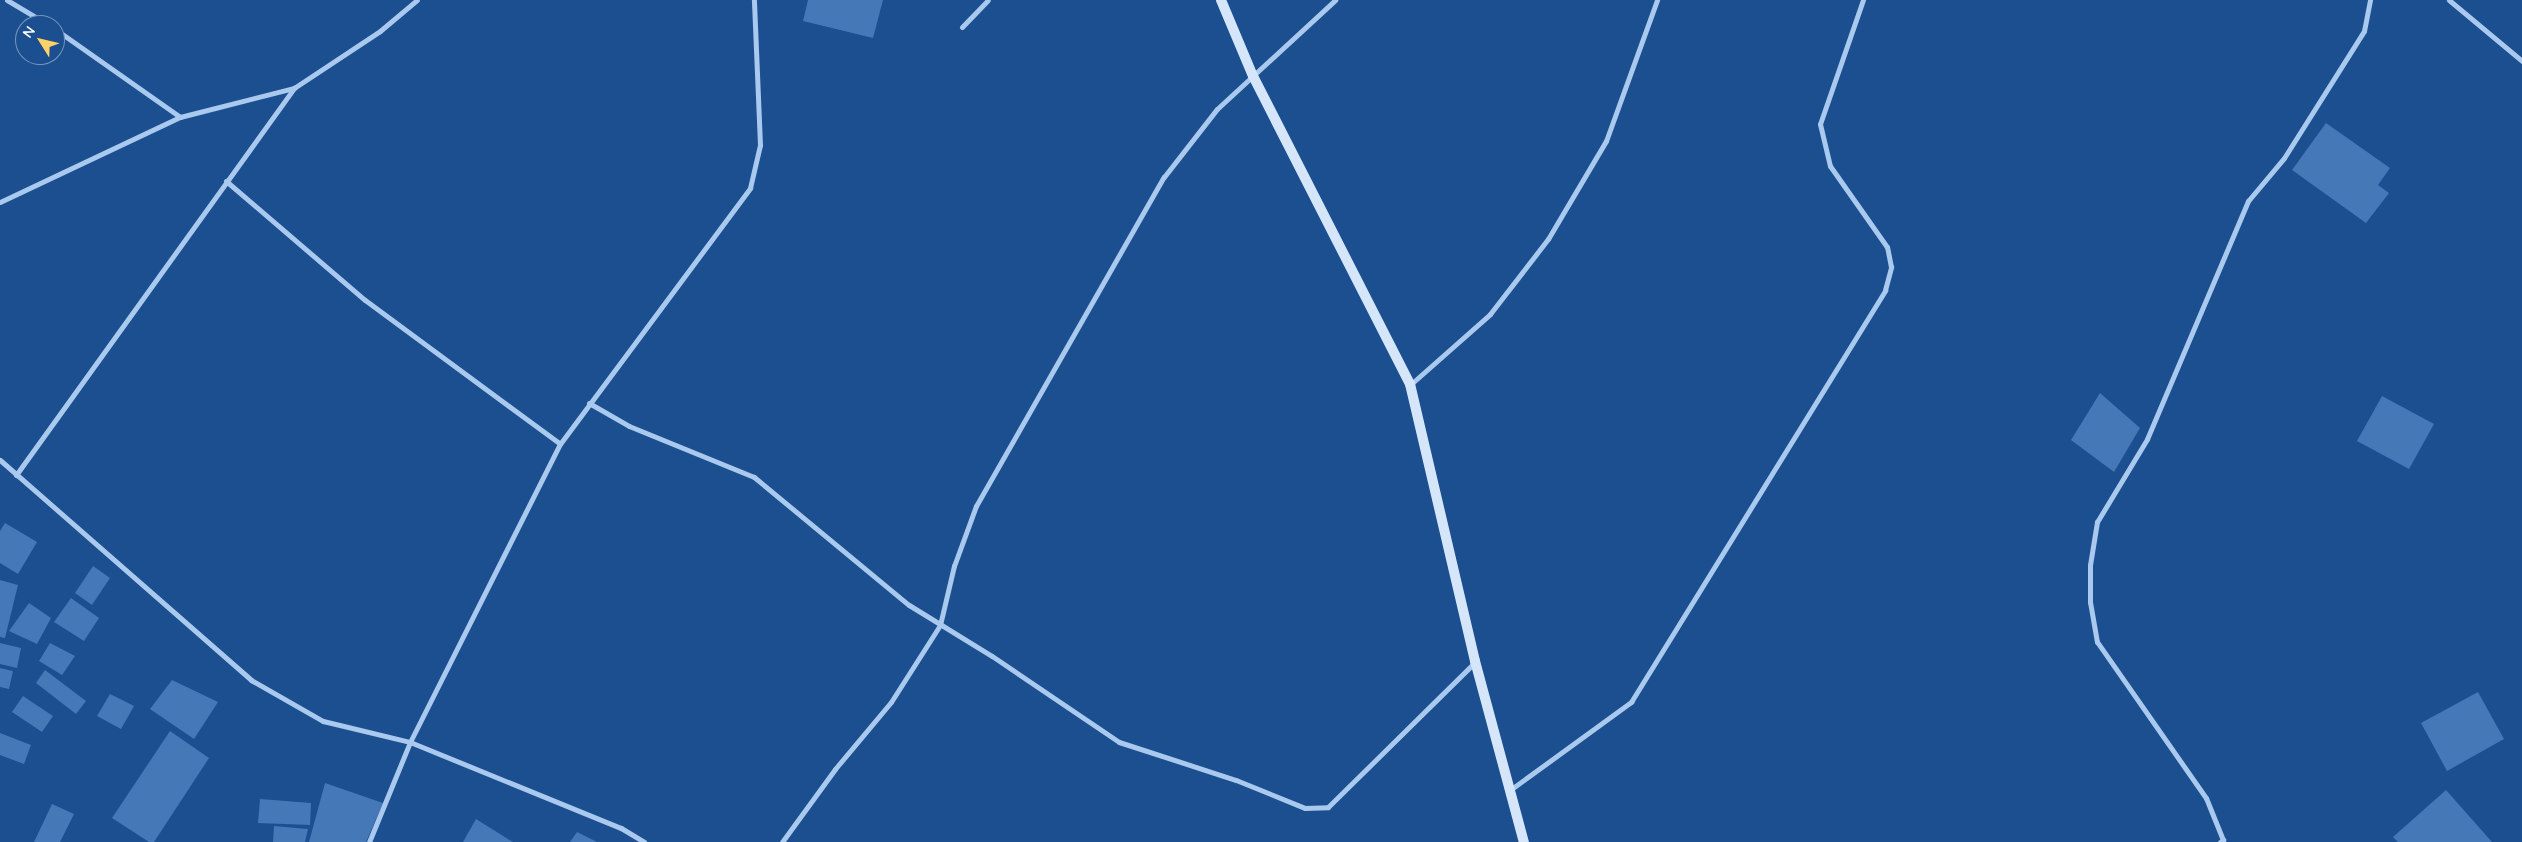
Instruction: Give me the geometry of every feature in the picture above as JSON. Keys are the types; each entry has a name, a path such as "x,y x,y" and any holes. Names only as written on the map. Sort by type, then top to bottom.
{"street":[{"path":"7,0 32,15"},
{"path":"0,202 180,117 294,88 380,31 417,0"},
{"path":"369,842 410,742 560,444 750,188 760,145 754,0"},
{"path":"962,27 988,0"},
{"path":"1220,0 1252,76 1410,384 1475,661 1524,842"},
{"path":"782,842 835,769 891,702 940,625 954,566 976,506 1164,177 1217,109 1335,0"},
{"path":"1410,384 1490,314 1548,239 1606,141 1656,0"},
{"path":"1510,790 1631,702 1885,290 1891,267 1887,247 1830,166 1820,124 1863,0"},
{"path":"2220,842 2224,840 2206,798 2097,642 2090,602 2090,565 2096,522 2147,439 2248,201 2284,158 2364,31 2370,0"},
{"path":"2448,0 2522,61"},
{"path":"65,36 180,117"},
{"path":"16,475 294,88"},
{"path":"226,181 365,300 560,444"},
{"path":"589,403 629,426 754,477 909,605 1119,742 1236,780 1305,808 1328,807 1475,661"},
{"path":"0,460 251,680 324,721 410,742 621,828 644,842"}],"building":[{"path":"808,0 883,0 873,38 803,21"},
{"path":"2326,123 2390,168 2378,185 2389,193 2366,223 2292,170"},
{"path":"2100,393 2140,428 2114,472 2071,440"},
{"path":"2382,396 2434,424 2409,469 2357,441"},
{"path":"5,523 37,542 18,574 0,563 0,531"},
{"path":"93,566 110,578 92,605 75,593"},
{"path":"0,580 18,585 5,638 0,637"},
{"path":"71,598 99,618 84,641 54,622"},
{"path":"29,603 51,618 37,644 9,631"},
{"path":"0,643 21,648 17,668 0,664"},
{"path":"50,643 75,656 62,675 39,661"},
{"path":"0,668 13,671 9,689 0,687"},
{"path":"45,670 86,701 76,714 36,683"},
{"path":"172,680 218,702 194,739 150,709"},
{"path":"2478,692 2504,739 2447,771 2421,723"},
{"path":"110,694 134,706 121,729 97,716"},
{"path":"23,696 53,716 42,732 12,712"},
{"path":"170,731 209,758 154,842 149,842 112,818"},
{"path":"0,733 31,745 24,764 0,755"},
{"path":"325,783 383,803 366,842 309,842"},
{"path":"2446,790 2492,842 2398,842 2393,837"},
{"path":"260,799 311,803 310,825 258,823"},
{"path":"52,804 74,814 60,842 34,842"},
{"path":"476,819 513,842 463,842"},
{"path":"274,826 308,829 305,842 273,842"},
{"path":"577,832 597,842 570,842"}]}
